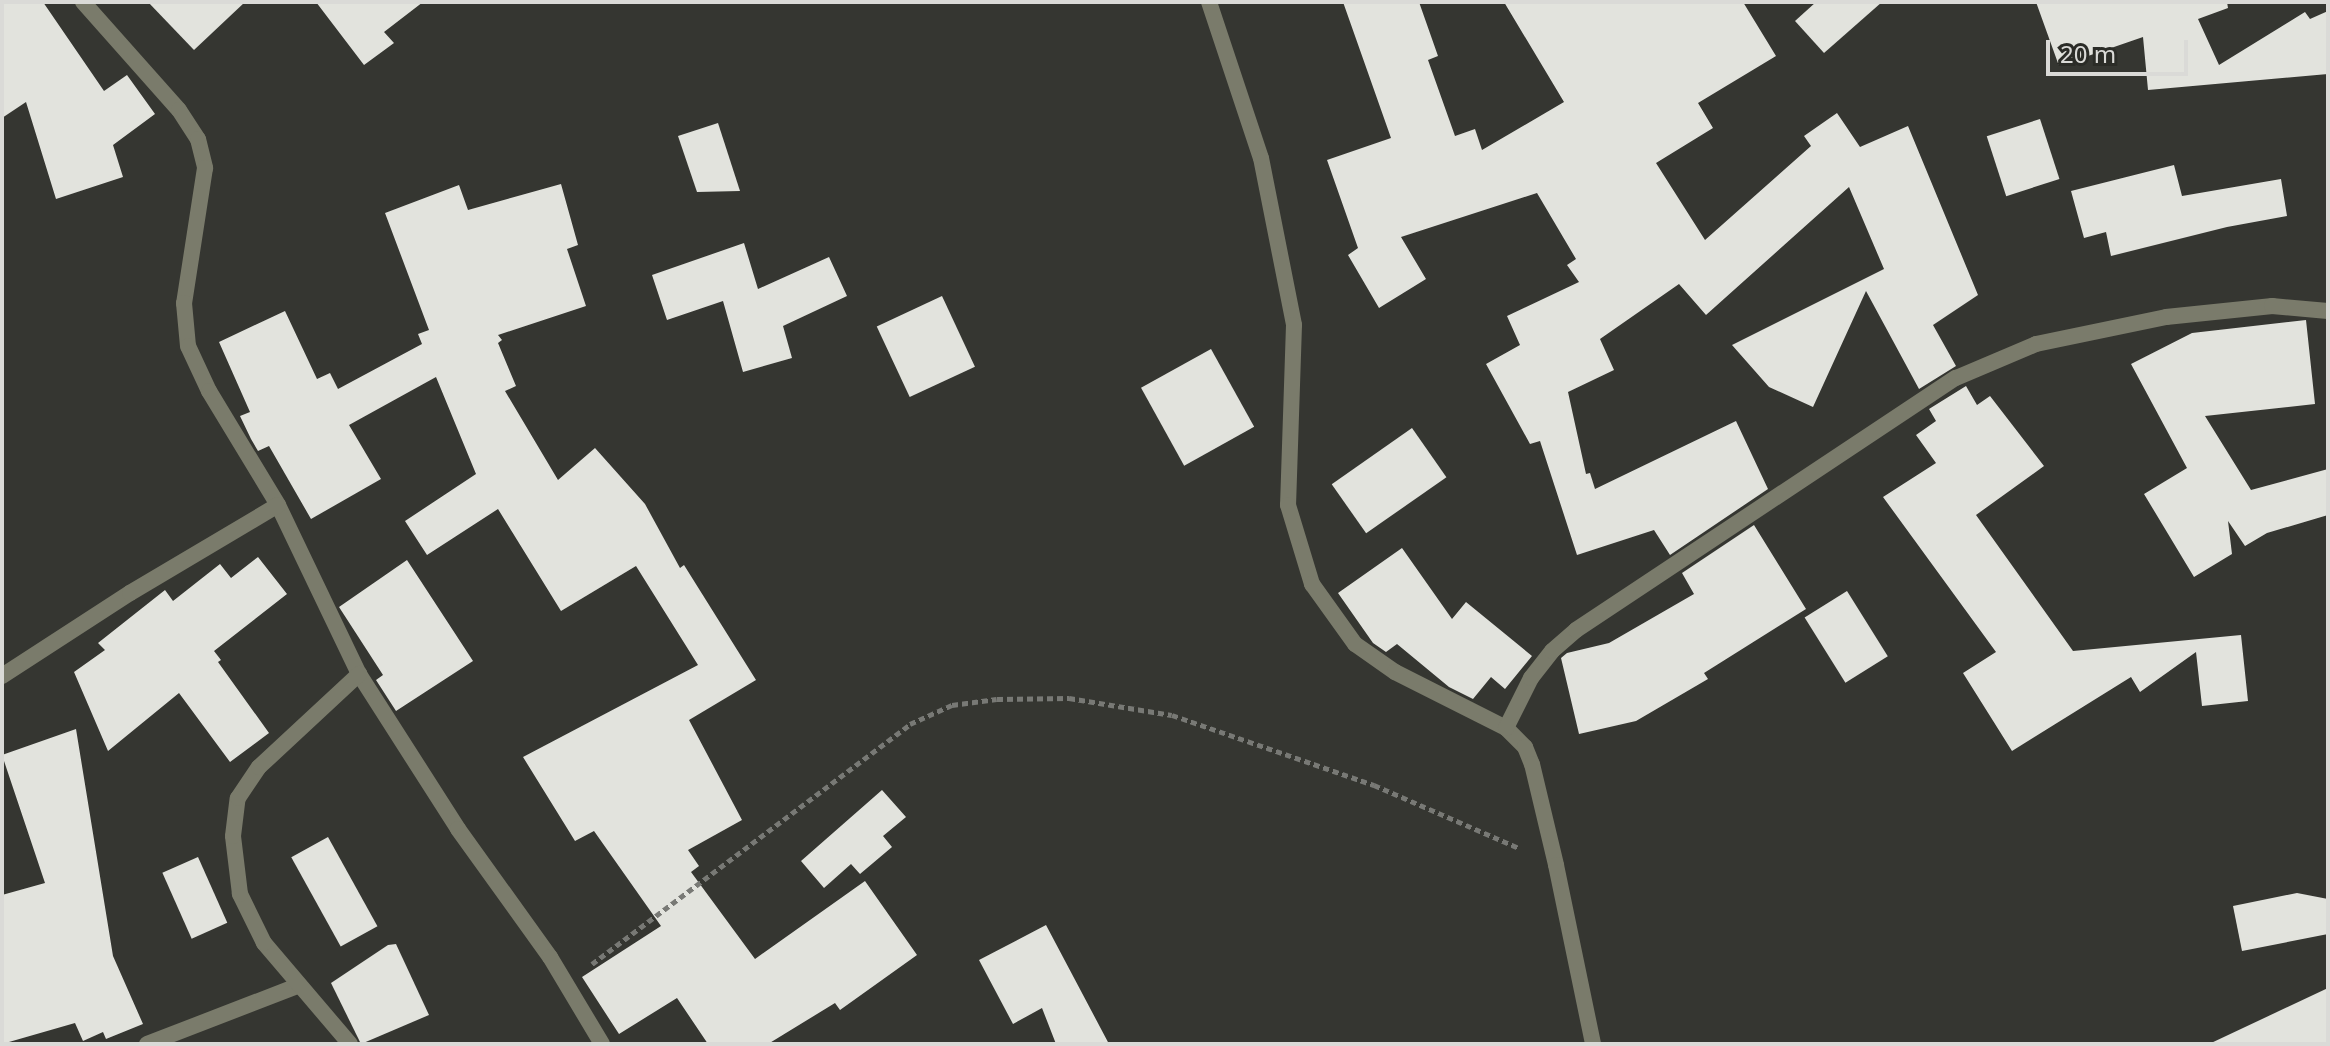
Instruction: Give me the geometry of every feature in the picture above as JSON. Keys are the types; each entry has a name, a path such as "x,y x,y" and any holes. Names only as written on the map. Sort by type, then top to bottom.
{"street":[{"path":"83,2 179,110 198,139 205,168 184,303 188,346 209,391 278,505 359,674 458,829 566,984 602,1044"},
{"path":"1209,2 1261,158 1294,325 1288,505 1312,584 1355,644 1395,672 1506,728 1525,747 1532,764 1556,865 1593,1044"},
{"path":"1506,728 1531,678 1552,651 1576,630 1956,378 2036,344 2166,317 2272,306 2328,311"},
{"path":"2,676 130,593 278,505"},
{"path":"350,1044 297,986 264,943 240,894 233,836 238,798 259,767 359,674"},
{"path":"147,1044 297,986"}],"path":[{"path":"566,984 910,724 952,705 997,699 1069,698 1172,715 1374,785 1556,865"}],"building":[{"path":"2,2 43,2 104,91 127,75 155,114 113,145 123,177 56,199 26,102 2,118"},
{"path":"148,2 245,2 194,50"},
{"path":"316,2 423,2 384,32 394,43 364,65"},
{"path":"1343,2 1419,2 1438,56 1428,60 1455,136 1475,129 1482,150 1564,102 1504,2 1743,2 1776,56 1698,103 1713,128 1656,163 1705,240 1811,146 1804,136 1837,113 1860,147 1908,126 1978,295 1933,325 1956,366 1919,389 1866,291 1813,407 1769,387 1732,345 1884,269 1849,187 1706,315 1679,284 1600,339 1614,370 1568,392 1586,474 1590,473 1595,489 1736,421 1768,489 1670,555 1654,530 1577,555 1540,441 1530,444 1486,364 1520,345 1507,316 1579,282 1567,265 1576,259 1537,193 1401,237 1426,279 1379,308 1348,255 1358,248 1327,160 1391,138"},
{"path":"1816,2 1882,2 1824,53 1795,21"},
{"path":"2036,2 2227,2 2228,8 2198,19 2219,65 2305,12 2310,19 2328,11 2328,74 2148,90 2143,37 2059,66"},
{"path":"2040,119 2059,179 2006,196 1987,136"},
{"path":"718,123 740,191 697,192 678,136"},
{"path":"2174,165 2182,196 2281,179 2287,216 2227,227 2111,256 2106,232 2084,238 2071,191"},
{"path":"561,184 578,245 567,249 586,306 498,335 502,340 498,343 516,386 505,391 558,480 595,448 645,504 680,568 684,565 756,680 689,720 742,820 688,850 699,866 691,872 755,959 865,881 917,955 840,1010 835,1003 768,1044 708,1044 677,998 619,1034 582,977 661,926 594,831 575,841 523,757 698,665 636,566 561,611 498,509 427,555 405,521 476,474 436,377 349,425 381,479 311,519 269,446 258,451 251,439 240,416 250,412 219,342 285,311 317,379 330,373 338,389 422,344 418,334 429,330 385,213 459,185 468,210"},
{"path":"744,243 758,289 829,257 847,296 783,326 792,358 743,372 723,301 667,320 652,275"},
{"path":"942,296 975,367 910,397 877,326"},
{"path":"2306,320 2315,404 2205,416 2251,490 2328,469 2328,515 2267,533 2245,546 2228,521 2232,554 2194,577 2144,494 2187,468 2131,364 2192,333"},
{"path":"1211,349 1254,427 1184,466 1141,388"},
{"path":"1966,386 1977,405 1990,396 2044,466 1976,515 2073,651 2241,635 2248,701 2202,706 2196,652 2140,692 2131,677 2012,751 1963,673 1996,652 1883,497 1936,463 1916,435 1936,421 1929,409"},
{"path":"1412,428 1446,477 1366,533 1332,484"},
{"path":"1754,525 1806,609 1704,673 1708,679 1636,721 1579,734 1561,658 1567,653 1609,643 1694,594 1682,573"},
{"path":"1402,548 1452,619 1466,602 1532,656 1505,689 1491,677 1473,699 1449,687 1397,644 1386,652 1373,643 1338,593"},
{"path":"258,557 287,594 214,651 221,660 218,662 269,733 230,762 179,693 108,751 74,672 105,650 98,643 165,590 173,601 220,564 231,578"},
{"path":"407,560 473,661 396,711 376,680 383,675 339,607"},
{"path":"1847,591 1888,656 1845,683 1805,617"},
{"path":"76,729 113,956 143,1024 106,1039 103,1032 83,1041 75,1023 2,1044 2,895 45,883 2,755"},
{"path":"882,790 906,817 883,836 892,847 860,874 851,864 824,888 801,861"},
{"path":"328,837 377,926 341,947 291,857"},
{"path":"198,857 227,923 192,939 162,873"},
{"path":"2297,893 2328,899 2328,934 2242,951 2233,906"},
{"path":"1046,925 1109,1044 1056,1044 1042,1008 1013,1024 979,960"},
{"path":"396,944 429,1015 361,1044 331,983 388,945"},
{"path":"2328,988 2328,1044 2209,1044"}]}
